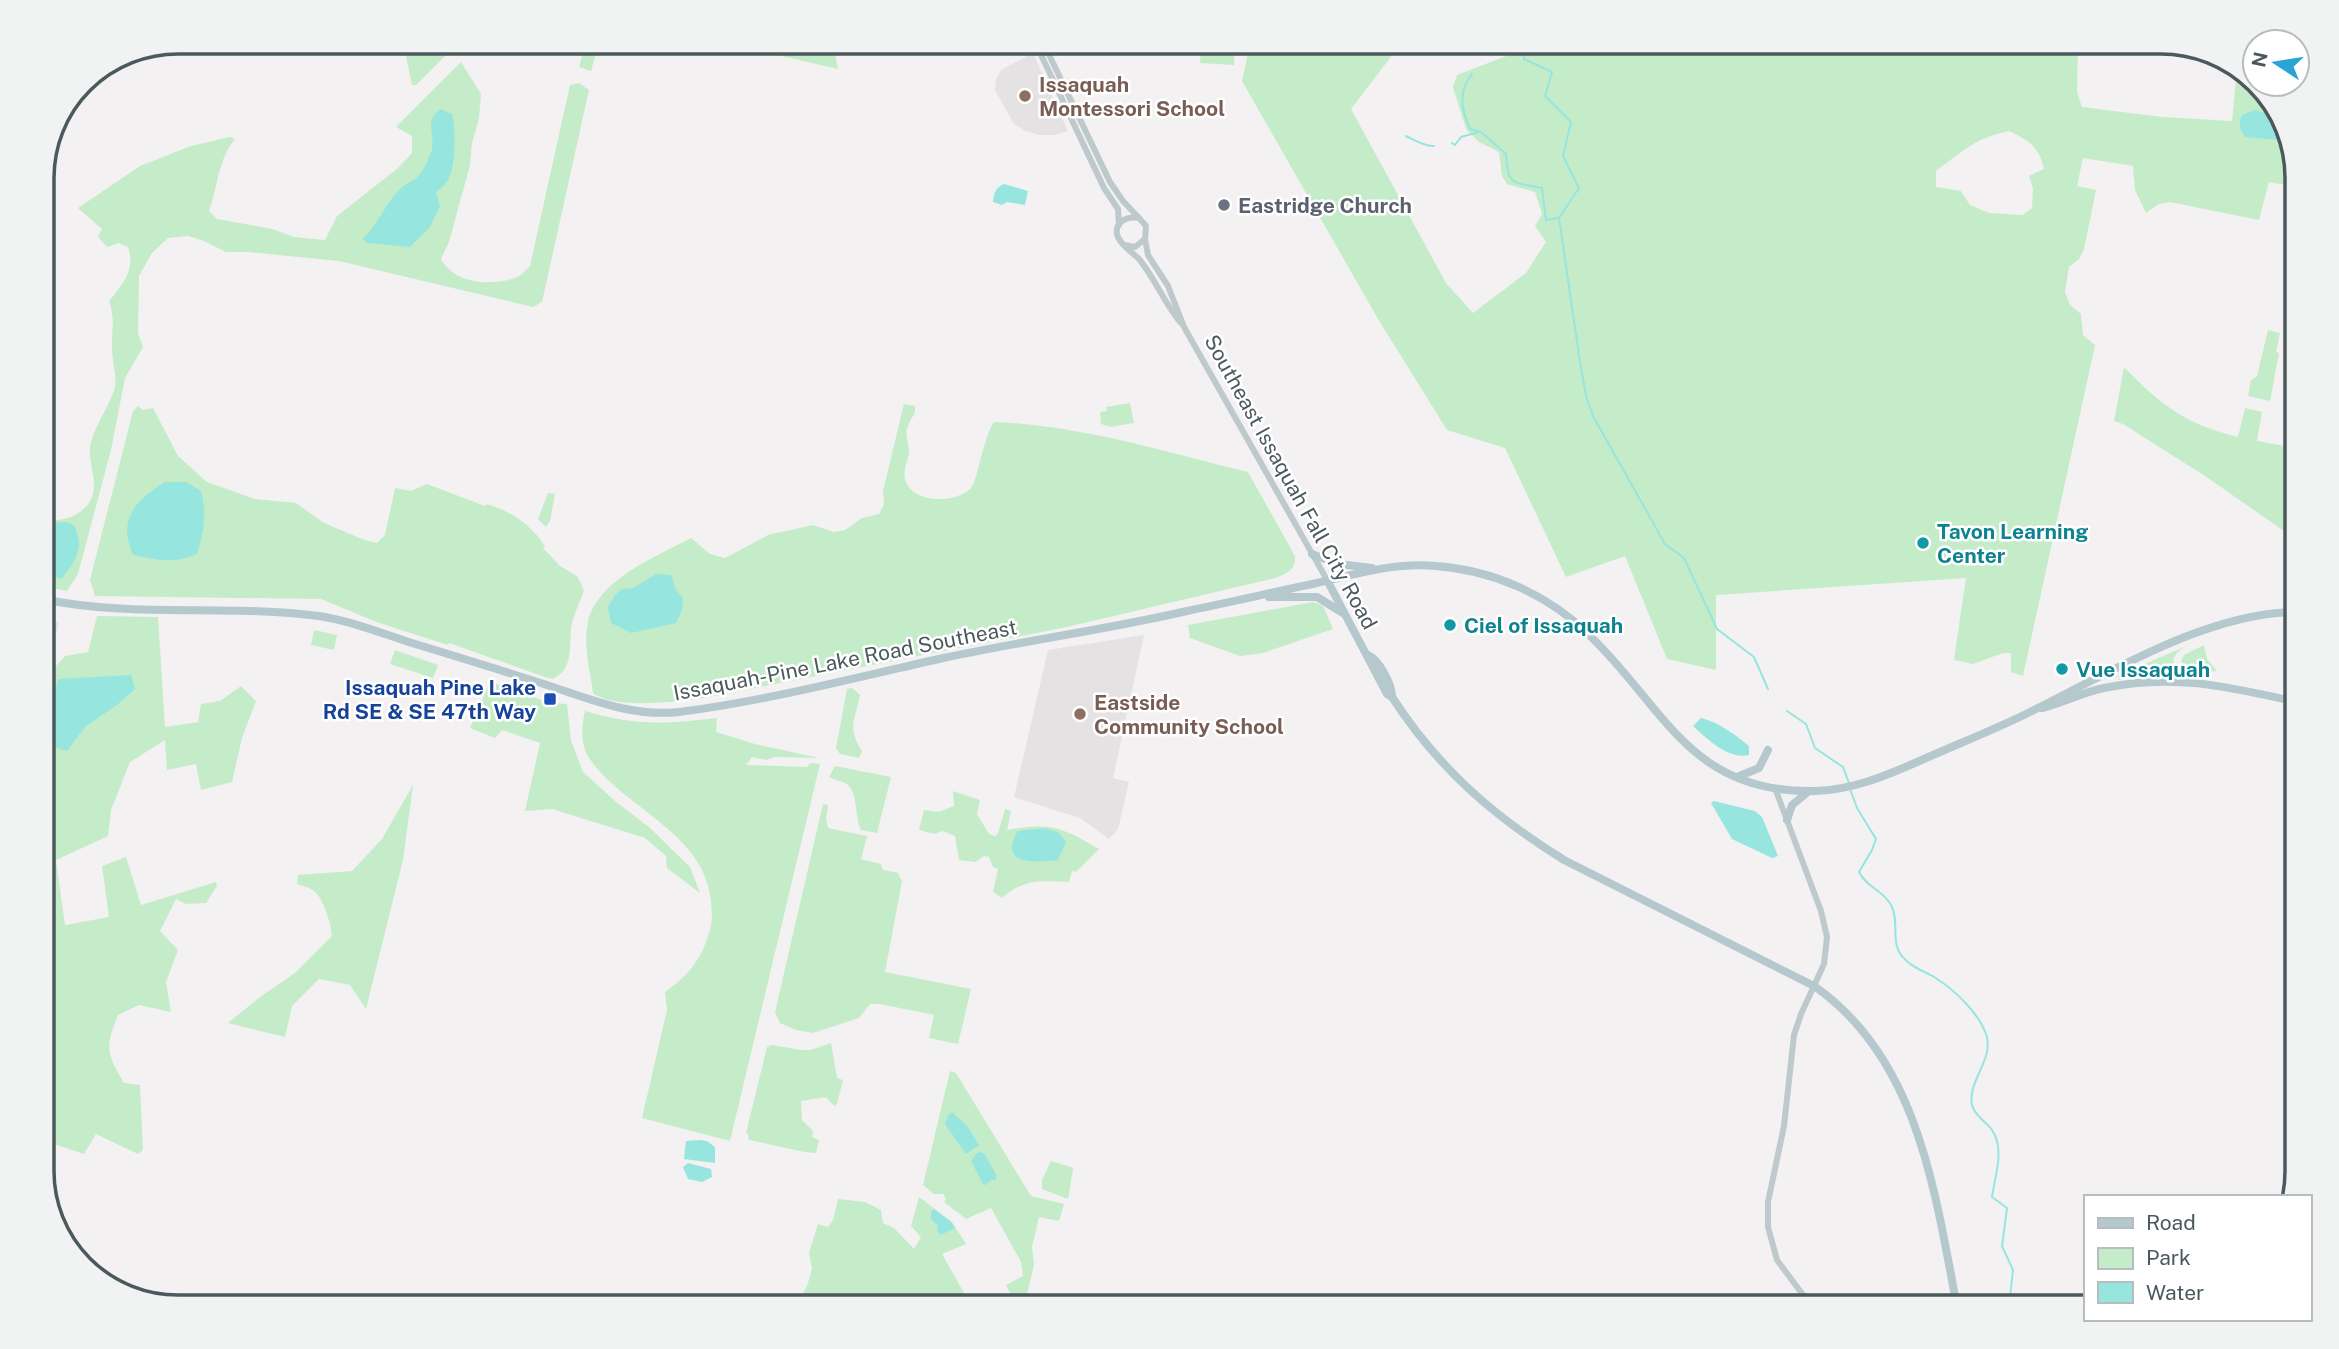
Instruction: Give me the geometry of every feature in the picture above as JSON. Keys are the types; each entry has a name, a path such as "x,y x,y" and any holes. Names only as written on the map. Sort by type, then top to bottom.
{"main road":[{"path":"1312,554 1338,564 1379,569 1424,565 1465,570 1505,581 1554,605 1601,647 1678,738 1712,765 1737,777 1775,788 1824,790 1870,781 2032,711 2102,688 2160,681 2204,682 2285,699"},
{"name":"Issaquah-Pine Lake Road Southeast","path":"55,602 121,609 330,618 613,707 666,713 812,687 945,658 1161,617 1379,569"},
{"name":"Southeast Issaquah Fall City Road","path":"1327,580 1368,654 1373,657 1388,682 1392,697 1419,736 1483,804 1564,860 1814,986 1837,1003 1863,1030 1887,1065 1909,1111 1927,1165 1954,1295"},
{"path":"1256,596 1317,597 1347,615"},
{"path":"2032,711 2209,627 2252,615 2284,613"},
{"path":"1737,777 1759,768 1768,751"},
{"path":"1787,820 1792,805 1809,791"}],"street":[{"path":"1041,54 1098,176 1116,206 1118,239 1125,245 1135,247 1146,239 1146,226 1110,182 1049,54"},
{"path":"1119,225 1128,217 1139,218"},
{"name":"Southeast Issaquah Fall City Road","path":"1146,239 1148,255 1168,286 1184,327 1327,580"},
{"name":"Southeast Issaquah Fall City Road","path":"1125,245 1145,267 1168,307 1184,327"},
{"path":"1775,788 1821,911 1827,937 1824,964 1794,1035 1784,1126 1769,1190 1767,1216 1770,1241 1777,1260 1803,1295"}],"shaded area":[{"name":"Issaquah Montessori School","path":"1033,54 1068,131 1055,135 1039,135 1014,124 995,90 1001,70"},
{"path":"55,622 59,622 55,639"},
{"name":"Eastside Community School","path":"1144,635 1113,778 1129,782 1118,829 1109,839 1080,818 1014,797 1048,650"}],"green space":[{"path":"406,54 447,54 416,85 412,85"},
{"path":"583,54 596,54 591,71 579,67"},
{"path":"773,54 835,54 838,69"},
{"path":"1201,54 1235,54 1234,65 1200,63"},
{"path":"1248,54 1393,54 1351,109 1446,283 1473,313 1526,273 1546,242 1535,226 1542,214 1535,192 1507,184 1502,176 1499,152 1479,142 1466,129 1453,87 1457,75 1509,55 2078,54 2077,92 2082,107 2162,117 2232,121 2236,80 2241,85 2241,98 2254,98 2268,116 2281,146 2284,185 2269,182 2259,220 2170,202 2159,204 2146,213 2135,190 2133,166 2083,158 2077,186 2096,190 2084,249 2079,259 2069,267 2065,292 2070,305 2081,314 2083,335 2095,345 2023,676 2011,672 2011,653 2003,653 1973,664 1954,660 1966,578 1716,595 1716,670 1667,659 1625,556 1566,577 1505,448 1447,430 1378,319 1242,81","holes":["2009,131 2028,141 2036,150 2044,169 2029,176 2033,188 2032,208 2023,215 1989,213 1970,205 1961,191 1936,187 1936,171 1987,137"]},
{"path":"461,62 481,94 479,119 472,143 470,165 449,242 441,259 447,267 463,278 482,282 502,281 515,278 530,266 570,85 579,83 589,90 542,302 533,307 339,261 226,252 188,236 168,238 152,253 139,276 138,333 143,347 125,378 111,450 78,574 67,591 55,589 55,520 75,515 86,507 93,495 90,447 115,387 113,320 109,301 123,282 130,262 128,247 119,243 107,247 98,237 102,229 78,208 140,166 191,146 230,137 235,139 225,155 209,211 217,219 272,229 294,237 325,240 337,216 398,168 412,153 412,136 396,127"},
{"path":"2268,330 2280,333 2270,401 2248,396 2251,380 2257,376"},
{"path":"2124,367 2175,411 2219,432 2238,437 2245,408 2262,412 2257,441 2284,446 2284,531 2205,476 2114,421"},
{"path":"1130,403 1134,423 1110,427 1101,424 1100,412 1107,411 1106,407"},
{"path":"904,404 915,406 907,429 909,452 905,479 909,487 925,497 945,499 971,488 994,422 1058,428 1154,448 1248,472 1295,556 1294,565 1290,571 1275,578 1067,627 698,699 629,703 602,698 593,693 587,630 594,607 603,594 630,571 691,538 710,554 725,558 768,535 813,525 834,532 845,530 862,518 879,514 884,504 883,491"},
{"path":"138,406 143,410 153,408 178,456 207,482 255,499 296,503 324,523 362,539 377,543 385,535 395,488 411,491 427,484 512,515 533,531 545,546 543,548 560,566 577,576 584,590 572,623 569,657 564,669 553,679 545,677 449,643 448,645 379,623 321,599 95,596 90,580 133,411"},
{"path":"548,493 555,494 550,521 546,527 538,519"},
{"path":"1313,602 1323,606 1333,629 1263,653 1240,656 1190,638 1188,625"},
{"path":"97,616 158,617 165,727 198,722 201,704 220,701 241,686 256,701 242,738 232,782 201,790 196,764 167,770 165,740 130,762 111,810 108,836 56,860 65,925 109,917 102,866 126,857 141,905 216,882 217,886 206,903 186,904 176,899 160,931 178,950 166,982 171,1012 139,1005 118,1015 111,1035 109,1050 124,1083 140,1085 143,1150 138,1154 96,1134 84,1154 55,1144 55,667 65,656 88,652"},
{"path":"314,630 337,635 334,650 311,645"},
{"path":"2189,645 2175,656 2174,663 2178,672 2154,673 2119,680 2118,676 2114,678 2114,677"},
{"path":"2204,645 2207,659 2217,671 2200,673 2184,666 2181,661 2184,655"},
{"path":"395,650 438,665 433,678 390,664"},
{"path":"494,683 550,703 567,704 571,741 583,772 649,827 690,867 700,893 667,868 666,856 645,838 552,809 525,811 540,743 502,730 495,738 470,728 488,686"},
{"path":"852,688 860,695 853,730 862,751 859,758 840,754 836,748 847,689"},
{"path":"585,711 620,719 651,722 717,718 716,732 819,758 774,757 767,760 752,757 746,765 807,767 810,763 820,764 730,1141 642,1118 667,1010 665,992 687,973 698,959 711,925 711,902 706,879 681,841 607,779 588,756 582,738"},
{"path":"835,766 891,777 877,833 861,830 849,786 829,777"},
{"path":"413,785 403,860 366,1009 350,985 319,979 292,1006 285,1037 228,1023 295,973 332,936 321,900 312,890 297,884 298,875 352,871 382,839"},
{"path":"953,791 980,800 977,814 989,834 995,836 998,833 1005,809 1011,811 1007,830 1034,826 1055,828 1099,849 1076,872 1072,871 1069,882 1042,881 1026,884 1002,898 993,892 998,869 993,867 989,857 984,856 975,862 959,860 955,836 943,831 934,834 919,830 924,810 939,812 954,806"},
{"path":"823,804 828,805 828,828 867,836 861,859 881,864 883,870 898,873 902,881 885,972 971,989 958,1044 929,1038 934,1015 880,1004 870,1004 859,1018 813,1033 780,1023 775,1012"},
{"path":"831,1043 837,1078 843,1080 837,1104 834,1106 826,1097 801,1101 802,1120 813,1131 812,1137 819,1140 816,1153 749,1140 746,1133 767,1047 772,1045 810,1050"},
{"path":"950,1071 956,1073 1031,1196 1064,1204 1059,1221 1039,1217 1032,1247 1034,1265 1027,1295 1011,1295 1006,1285 1023,1276 1021,1262 991,1208 966,1219 944,1202 946,1199 943,1194 934,1194 923,1185"},
{"path":"1051,1161 1073,1169 1068,1199 1042,1189 1042,1180"},
{"path":"919,1197 952,1222 966,1244 942,1254 965,1295 802,1295 812,1268 809,1253 818,1224 828,1227 833,1220 838,1199 865,1202 881,1210 883,1223 894,1228 914,1249 921,1237 911,1226"}],"water":[{"path":"441,109 452,114 454,157 448,180 436,192 440,206 430,227 410,247 368,243 362,239 394,196 416,178 429,159 433,143 431,122"},
{"path":"2255,110 2267,115 2279,140 2246,137 2240,127 2242,115"},
{"path":"1004,184 1028,191 1025,205 1007,202 1002,205 993,202 996,191"},
{"path":"165,482 186,482 201,491 204,522 197,554 173,560 133,555 127,531 128,521 138,504"},
{"path":"55,522 74,525 79,541 75,559 62,579 55,578"},
{"path":"656,574 671,575 676,590 683,598 682,610 676,623 631,633 611,623 608,607 615,595 622,589 633,588"},
{"path":"131,675 135,689 85,727 67,751 55,748 55,692 58,679"},
{"path":"1701,718 1720,726 1744,742 1749,746 1749,755 1734,754 1712,742 1693,726"},
{"path":"1714,801 1755,811 1762,817 1778,856 1772,858 1732,839 1711,803"},
{"path":"1046,828 1059,833 1066,842 1058,860 1039,862 1015,856 1012,850 1018,831"},
{"path":"952,1112 967,1126 979,1145 966,1154 945,1124"},
{"path":"700,1140 715,1147 715,1163 684,1159 686,1141"},
{"path":"978,1152 984,1153 997,1176 986,1185 971,1161"},
{"path":"688,1163 711,1169 712,1177 702,1182 688,1179 683,1167"},
{"path":"934,1209 955,1228 941,1235 937,1231 938,1226 931,1219"}],"waterway":[{"path":"1523,54 1524,59 1552,72 1545,96 1571,122 1563,156 1579,188 1559,218 1580,362 1586,396 1593,416 1665,544 1684,558 1717,629 1754,657 1768,689"},
{"path":"1472,74 1462,100 1470,129 1481,132 1506,154 1508,172 1514,181 1542,188 1546,220 1558,218"},
{"path":"1452,143 1455,145 1461,137 1479,132"},
{"path":"1406,136 1434,146"},
{"path":"1787,711 1806,724 1815,748 1843,767 1849,783"},
{"path":"1850,789 1857,808 1876,839 1859,872 1891,905 1898,950 1910,964 1937,979 1959,996 1983,1026 1986,1034 1987,1052 1973,1087 1972,1105 1992,1130 1998,1146 1992,1197 2007,1208 2002,1246 2013,1270 2010,1295"}],"place":[{"name":"Issaquah Montessori School","path":"1025,96"},
{"name":"Eastridge Church","path":"1224,205"},
{"name":"Tavon Learning Center","path":"1923,543"},
{"name":"Ciel of Issaquah","path":"1450,625"},
{"name":"Vue Issaquah","path":"2062,669"},
{"name":"Issaquah Pine Lake Rd SE & SE 47th Way","path":"550,699"},
{"name":"Eastside Community School","path":"1080,714"}]}
